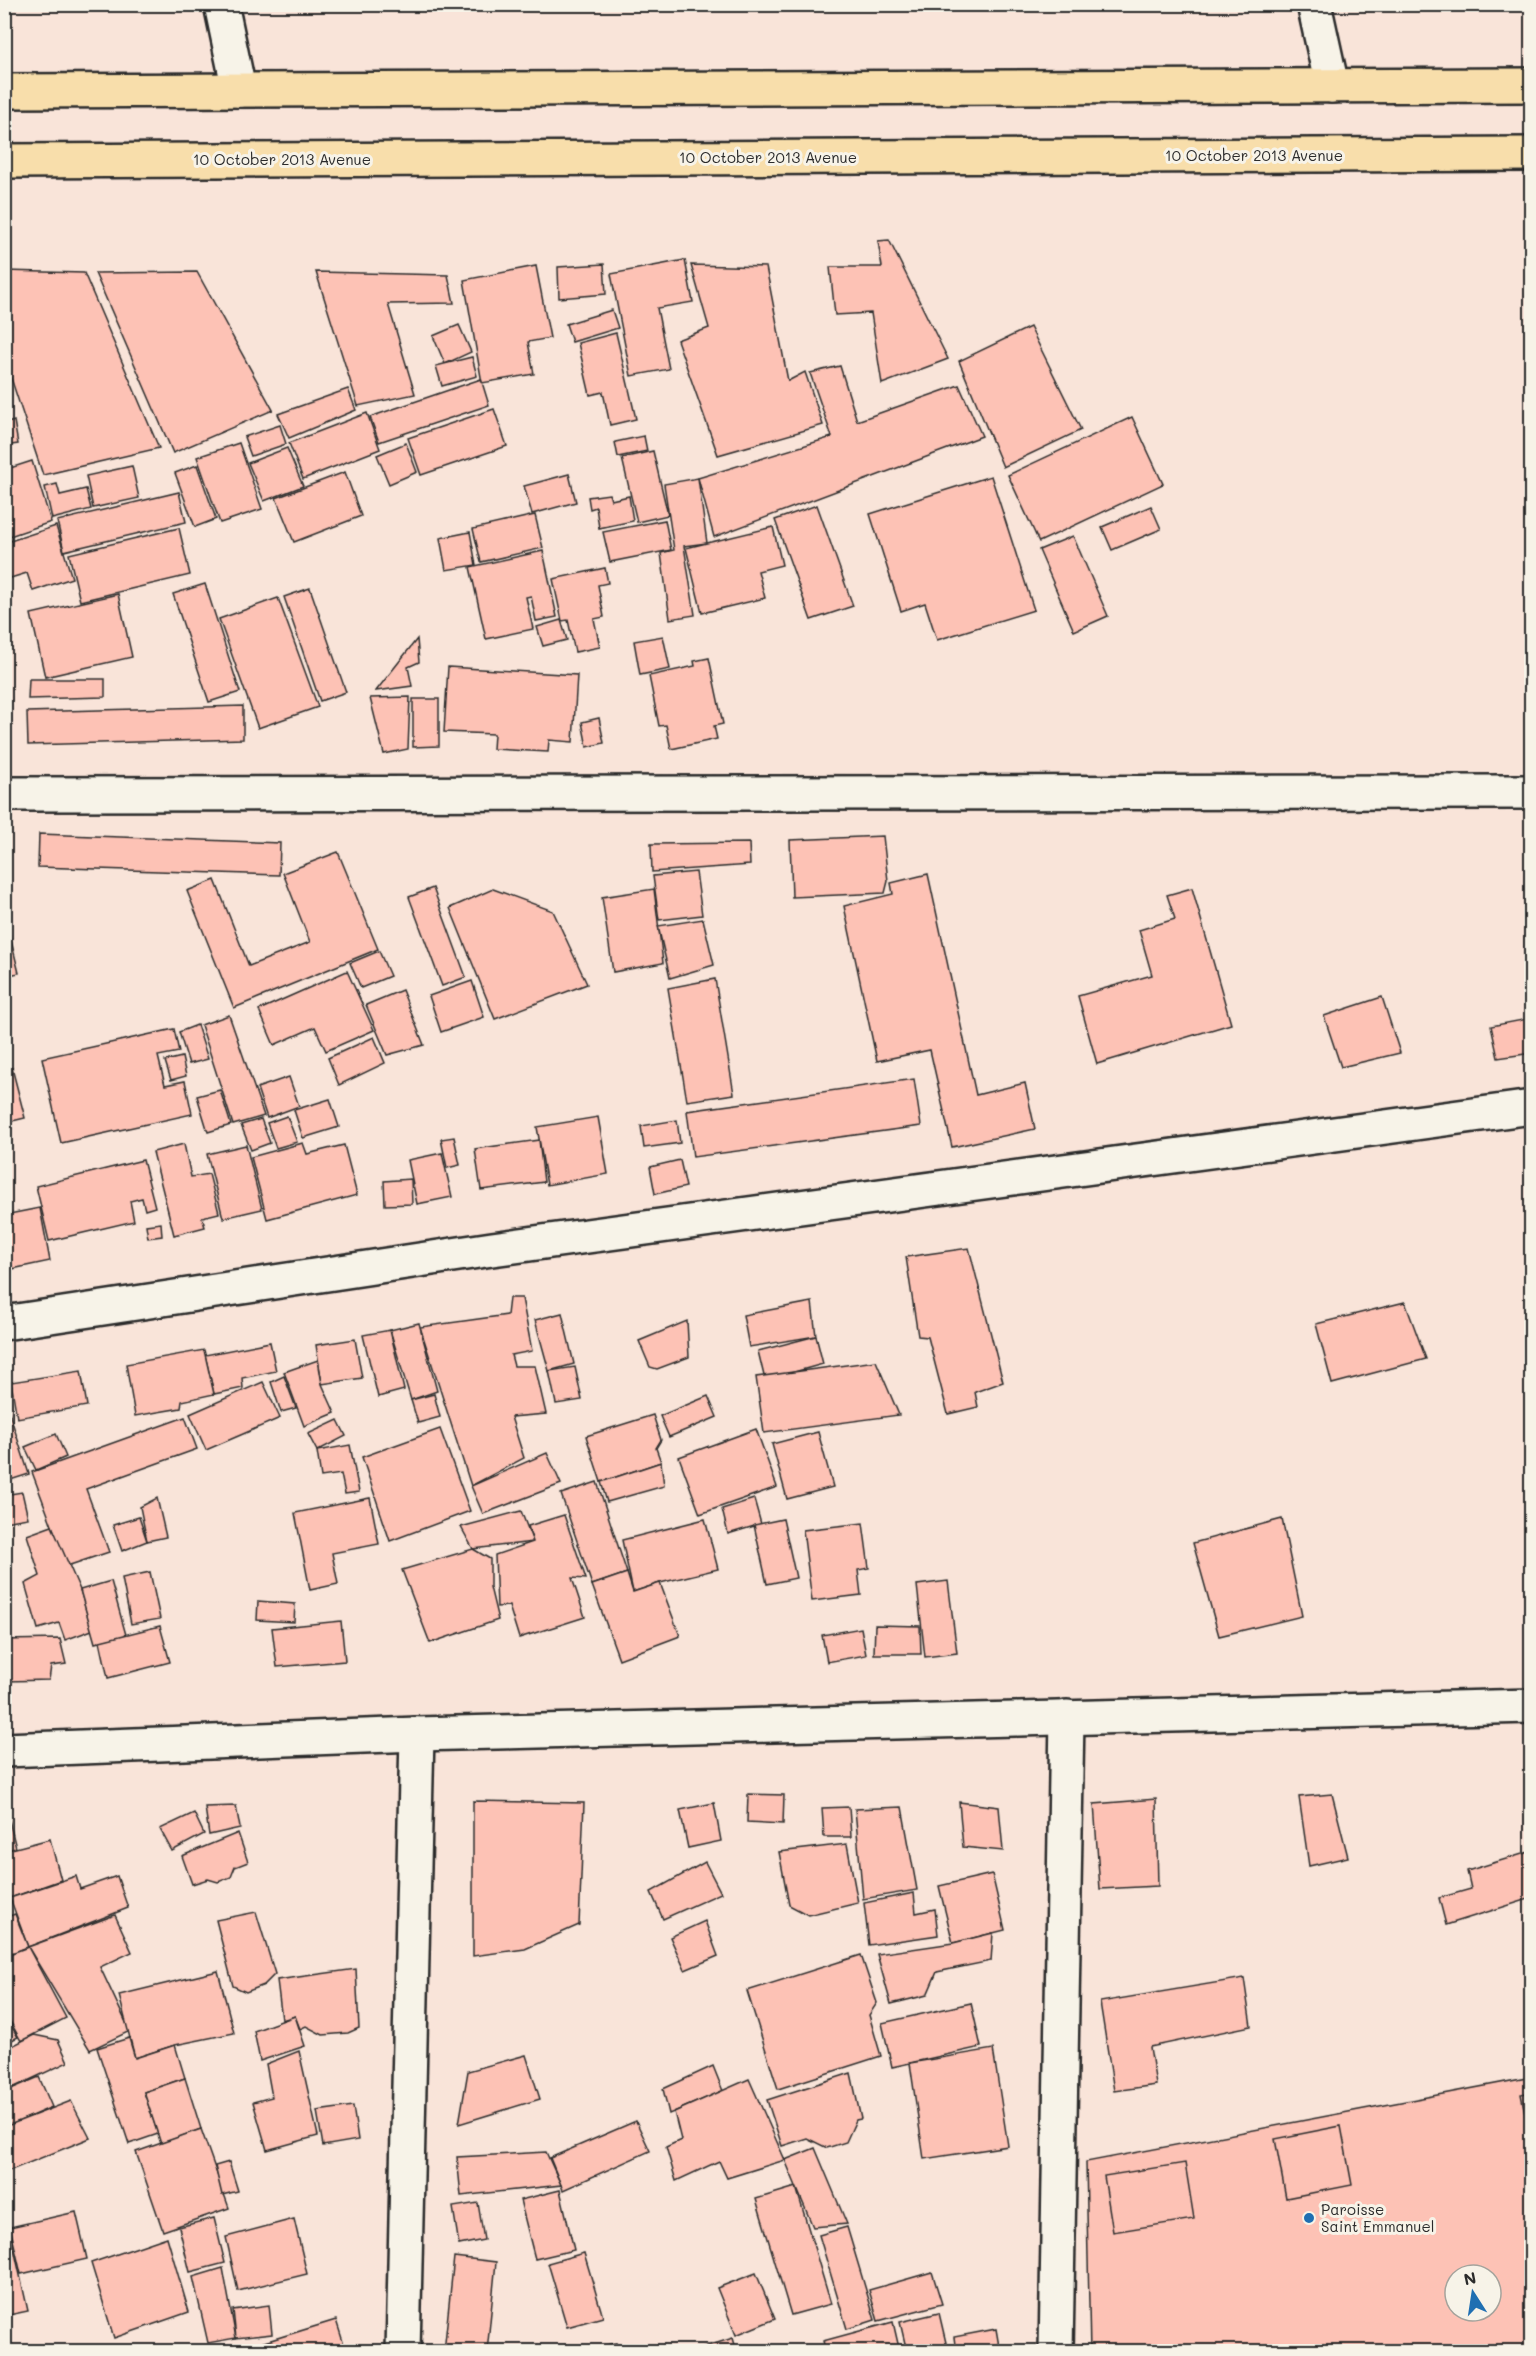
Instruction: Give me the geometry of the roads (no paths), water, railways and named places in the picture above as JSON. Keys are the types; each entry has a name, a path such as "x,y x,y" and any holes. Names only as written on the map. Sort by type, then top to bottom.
{"highway":[{"path":"4,91 1532,85"},
{"name":"10 October 2013 Avenue","path":"4,161 1532,154"}],"street":[{"path":"220,4 239,90"},
{"path":"1314,4 1332,86"},
{"path":"4,794 1532,792"},
{"path":"4,1323 492,1249 1532,1107"},
{"path":"4,1750 417,1734 1532,1706"},
{"path":"1056,2352 1067,1717"},
{"path":"403,2352 417,1734"}],"place":[{"name":"Paroisse Saint Emmanuel","path":"1309,2218"}]}
